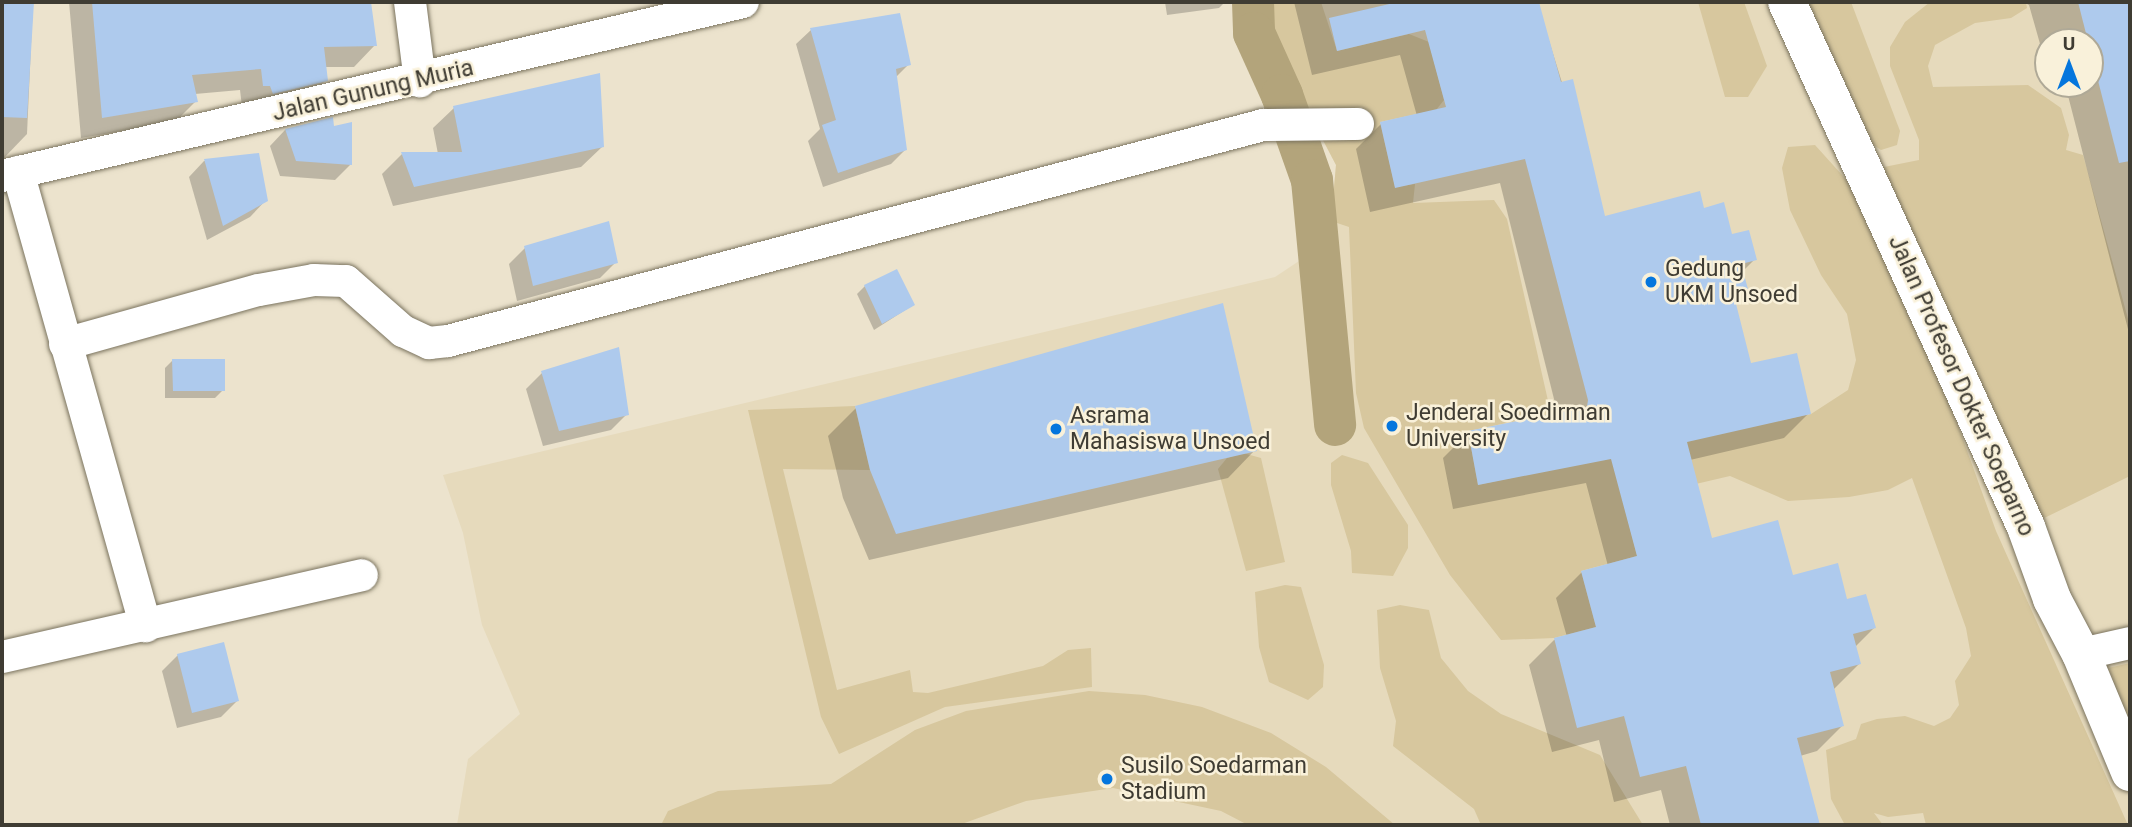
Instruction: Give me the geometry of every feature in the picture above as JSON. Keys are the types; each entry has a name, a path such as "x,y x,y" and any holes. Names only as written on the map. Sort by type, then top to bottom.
{"street":[{"path":"410,2 420,81"},
{"name":"Jalan Gunung Muria","path":"10,174 420,81 743,2"},
{"name":"Jalan Profesor Dokter Soeparno","path":"1787,2 2026,527 2052,598 2081,654 2130,772"},
{"path":"65,344 258,290 314,280 346,281 403,331 429,344 448,341 1262,125 1358,124"},
{"path":"10,174 65,344 146,626"},
{"path":"2,657 362,575"},
{"path":"2081,654 2130,643"}],"shaded area":[{"name":"Jenderal Soedirman University","path":"1268,2 2130,2 2130,825 457,825 468,759 520,714 482,625 463,533 443,475 1275,277 1302,259 1331,221 1336,165 1281,60"},
{"path":"1268,2 1321,2 1337,51 1409,34 1429,42 1444,100 1436,110 1380,122 1395,187 1415,184 1413,203 1494,200 1507,219 1551,414 1468,431 1478,485 1811,414 1848,390 1856,360 1847,314 1821,275 1790,210 1782,168 1788,147 1815,145 1861,196 1952,409 1996,531 2128,825 1926,825 1923,813 1888,817 1874,813 1883,825 1845,825 1831,799 1826,750 1856,739 1861,724 1877,719 1905,716 1934,726 1950,718 1959,705 1955,681 1971,656 1966,628 1912,478 1888,490 1849,497 1788,501 1730,476 1623,501 1637,556 1581,571 1596,627 1554,638 1501,640 1450,575 1364,428 1356,393 1349,227 1331,221 1336,165 1281,60"},
{"path":"1698,2 1744,2 1767,66 1748,97 1725,97"},
{"path":"1800,2 1851,2 1900,131 1897,145 1881,150 1865,139"},
{"path":"1930,2 2026,2 2027,8 2011,18 1975,23 1935,45 1928,66 1933,87 2028,85 2034,89 2034,98 2047,98 2061,108 2069,135 2066,150 2083,155 2130,326 2130,476 2026,527 1864,171 1919,160 1919,140 1890,66 1890,47 1905,22"},
{"path":"855,406 870,470 783,469 837,690 910,670 913,692 928,693 1043,666 1068,650 1091,648 1092,687 945,707 839,754 821,717 748,410"},
{"path":"1243,453 1261,458 1285,562 1246,571 1218,469 1227,458"},
{"path":"1342,455 1368,463 1408,525 1408,548 1393,576 1352,573 1351,551 1331,485 1331,463"},
{"path":"1285,585 1301,587 1324,665 1323,687 1308,700 1269,682 1259,647 1255,592"},
{"path":"1400,605 1429,610 1441,658 1468,691 1501,714 1600,755 1643,825 1481,825 1474,809 1393,746 1396,721 1380,668 1377,610"},
{"path":"2130,663 2130,727 2108,668"},
{"path":"1089,691 1145,695 1202,707 1271,733 1326,767 1395,825 1248,825 1221,811 1113,788 1026,801 959,825 661,825 668,811 718,791 831,784 915,730 966,711"}],"building":[{"path":"2,2 34,2 27,118 2,117"},
{"path":"92,2 371,2 377,46 324,47 328,81 273,94 270,86 263,86 261,69 192,75 198,102 102,118"},
{"path":"1398,2 1539,2 1561,82 1573,79 1605,216 1700,191 1704,208 1724,202 1732,234 1749,230 1757,260 1741,264 1748,289 1733,292 1751,363 1797,353 1811,414 1687,442 1712,538 1778,520 1793,575 1838,563 1847,599 1866,594 1876,628 1853,634 1861,664 1830,672 1844,726 1797,738 1820,825 1701,825 1686,766 1640,777 1624,716 1577,728 1554,638 1596,627 1581,571 1637,556 1611,459 1478,485 1468,431 1587,407 1588,400 1525,159 1395,188 1380,122 1446,107 1425,30 1337,51 1329,18"},
{"path":"2078,2 2130,2 2130,161 2119,163 2102,98 2104,28 2085,28"},
{"path":"900,13 911,65 896,69 907,150 838,173 822,125 836,120 810,28"},
{"path":"600,73 604,147 414,187 401,152 462,152 453,106"},
{"path":"333,117 334,126 352,122 352,165 296,161 285,129"},
{"path":"259,153 268,201 223,226 204,159"},
{"path":"609,221 618,263 533,286 524,246"},
{"path":"897,269 915,305 882,324 864,285"},
{"name":"Asrama Mahasiswa Unsoed","path":"1223,303 1257,451 896,534 870,470 855,406"},
{"path":"619,347 629,415 559,431 541,371"},
{"path":"172,359 225,359 225,391 173,391"},
{"path":"224,642 239,701 192,713 177,654"}],"waterway":[{"path":"1253,2 1254,33 1282,95 1312,180 1335,425"}],"place":[{"name":"Gedung UKM Unsoed","path":"1651,282"},
{"name":"Jenderal Soedirman University","path":"1392,426"},
{"name":"Asrama Mahasiswa Unsoed","path":"1056,429"},
{"name":"Susilo Soedarman Stadium","path":"1107,779"}]}
